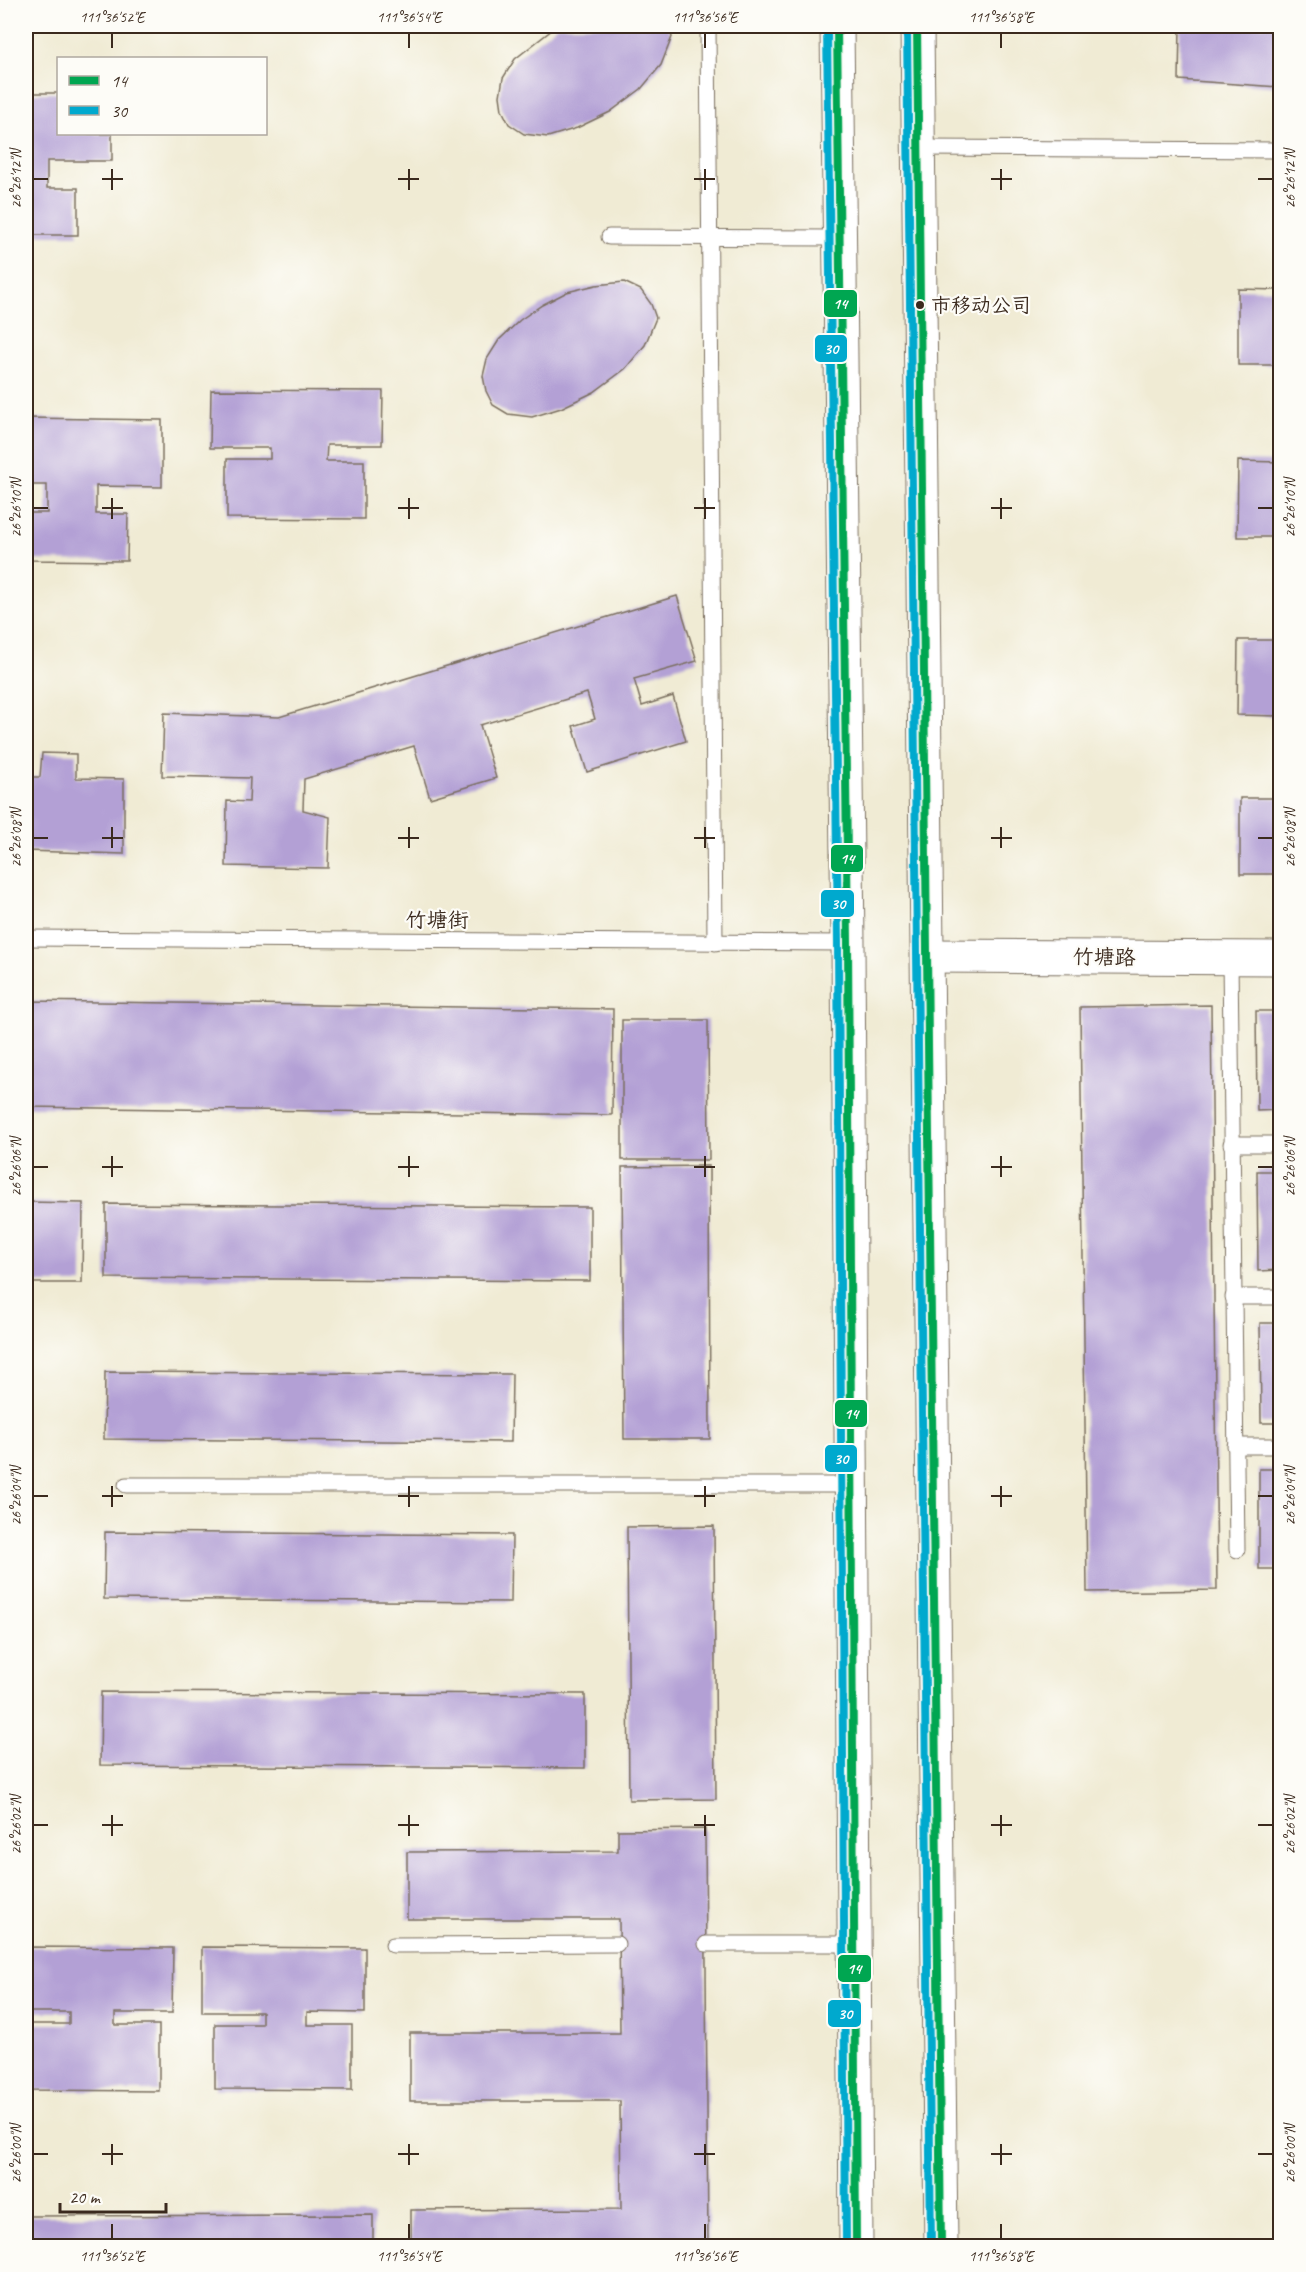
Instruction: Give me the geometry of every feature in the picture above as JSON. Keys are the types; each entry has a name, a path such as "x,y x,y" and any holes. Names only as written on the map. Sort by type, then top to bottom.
{"main road":[{"path":"837,26 848,944 856,2247"},
{"path":"917,26 941,2247"},
{"name":"竹塘路","path":"928,956 1281,958"}],"lane":[{"path":"708,26 715,943"},
{"path":"918,148 1281,150"},
{"path":"609,237 840,238"},
{"name":"竹塘街","path":"26,938 848,944"},
{"path":"1230,958 1237,1550"},
{"path":"1231,1144 1281,1144"},
{"path":"1233,1297 1281,1297"},
{"path":"1235,1446 1281,1446"},
{"path":"126,1485 851,1485"},
{"path":"393,1945 616,1944"},
{"path":"706,1944 854,1944"}],"building":[{"path":"557,26 668,26 672,37 661,65 641,89 610,112 577,128 548,137 524,134 509,124 502,110 500,96 503,78 515,59"},
{"path":"1180,26 1280,26 1280,87 1179,80"},
{"path":"26,93 57,93 57,135 112,135 112,161 47,161 47,188 78,188 78,235 26,235"},
{"path":"624,282 641,290 651,304 656,318 645,345 625,369 594,392 561,408 532,417 508,414 493,405 486,391 483,376 487,359 499,340 520,320 567,292 596,285"},
{"path":"1238,289 1280,290 1280,365 1238,365"},
{"path":"211,390 383,391 382,445 327,445 326,461 364,461 364,519 227,518 227,459 270,459 270,448 210,448"},
{"path":"26,418 162,420 162,487 96,486 96,514 128,514 127,561 26,560 26,513 47,513 47,485 26,485"},
{"path":"1238,461 1280,462 1280,537 1237,537"},
{"path":"677,596 697,661 634,679 642,706 673,696 686,741 587,772 573,726 595,719 587,693 480,725 496,778 430,798 414,746 304,779 303,810 330,817 328,868 226,866 227,801 249,802 250,778 162,776 164,713 279,717"},
{"path":"1238,640 1280,640 1280,716 1237,715"},
{"path":"42,753 76,754 76,778 124,779 124,854 26,851 26,777 40,777"},
{"path":"1240,798 1280,798 1280,874 1240,874"},
{"path":"26,1001 613,1009 612,1115 26,1107"},
{"path":"1211,1005 1217,1590 1087,1592 1080,1007"},
{"path":"1256,1011 1280,1011 1280,1110 1257,1111"},
{"path":"622,1020 708,1020 709,1160 622,1160"},
{"path":"709,1166 710,1439 624,1439 622,1167"},
{"path":"1257,1171 1280,1171 1280,1270 1258,1271"},
{"path":"26,1202 83,1203 82,1283 26,1283"},
{"path":"106,1204 590,1207 590,1281 106,1278"},
{"path":"1260,1323 1280,1323 1280,1423 1261,1423"},
{"path":"105,1372 512,1374 511,1442 104,1439"},
{"path":"1259,1469 1280,1469 1280,1569 1259,1569"},
{"path":"714,1526 716,1799 629,1800 627,1527"},
{"path":"105,1532 512,1535 511,1602 104,1599"},
{"path":"101,1692 585,1694 585,1768 100,1765"},
{"path":"705,1829 708,2246 411,2246 411,2210 621,2209 620,2101 410,2101 410,2033 620,2033 619,1919 407,1919 407,1852 618,1851 618,1830"},
{"path":"26,1947 173,1948 172,2013 115,2013 115,2025 159,2025 159,2091 26,2090 26,2024 69,2024 69,2012 26,2012"},
{"path":"202,1947 365,1948 365,2013 307,2012 307,2025 352,2025 352,2090 215,2089 215,2024 262,2024 262,2012 202,2012"},
{"path":"373,2215 373,2246 26,2246 26,2216"}],"transit line":[{"name":"30","path":"827,26 838,943 846,2246"},
{"name":"14","path":"837,26 848,943 856,2246"},
{"name":"30","path":"907,26 931,2246"},
{"name":"14","path":"917,26 941,2246"}],"place":[{"name":"市移动公司","path":"920,305"}]}
